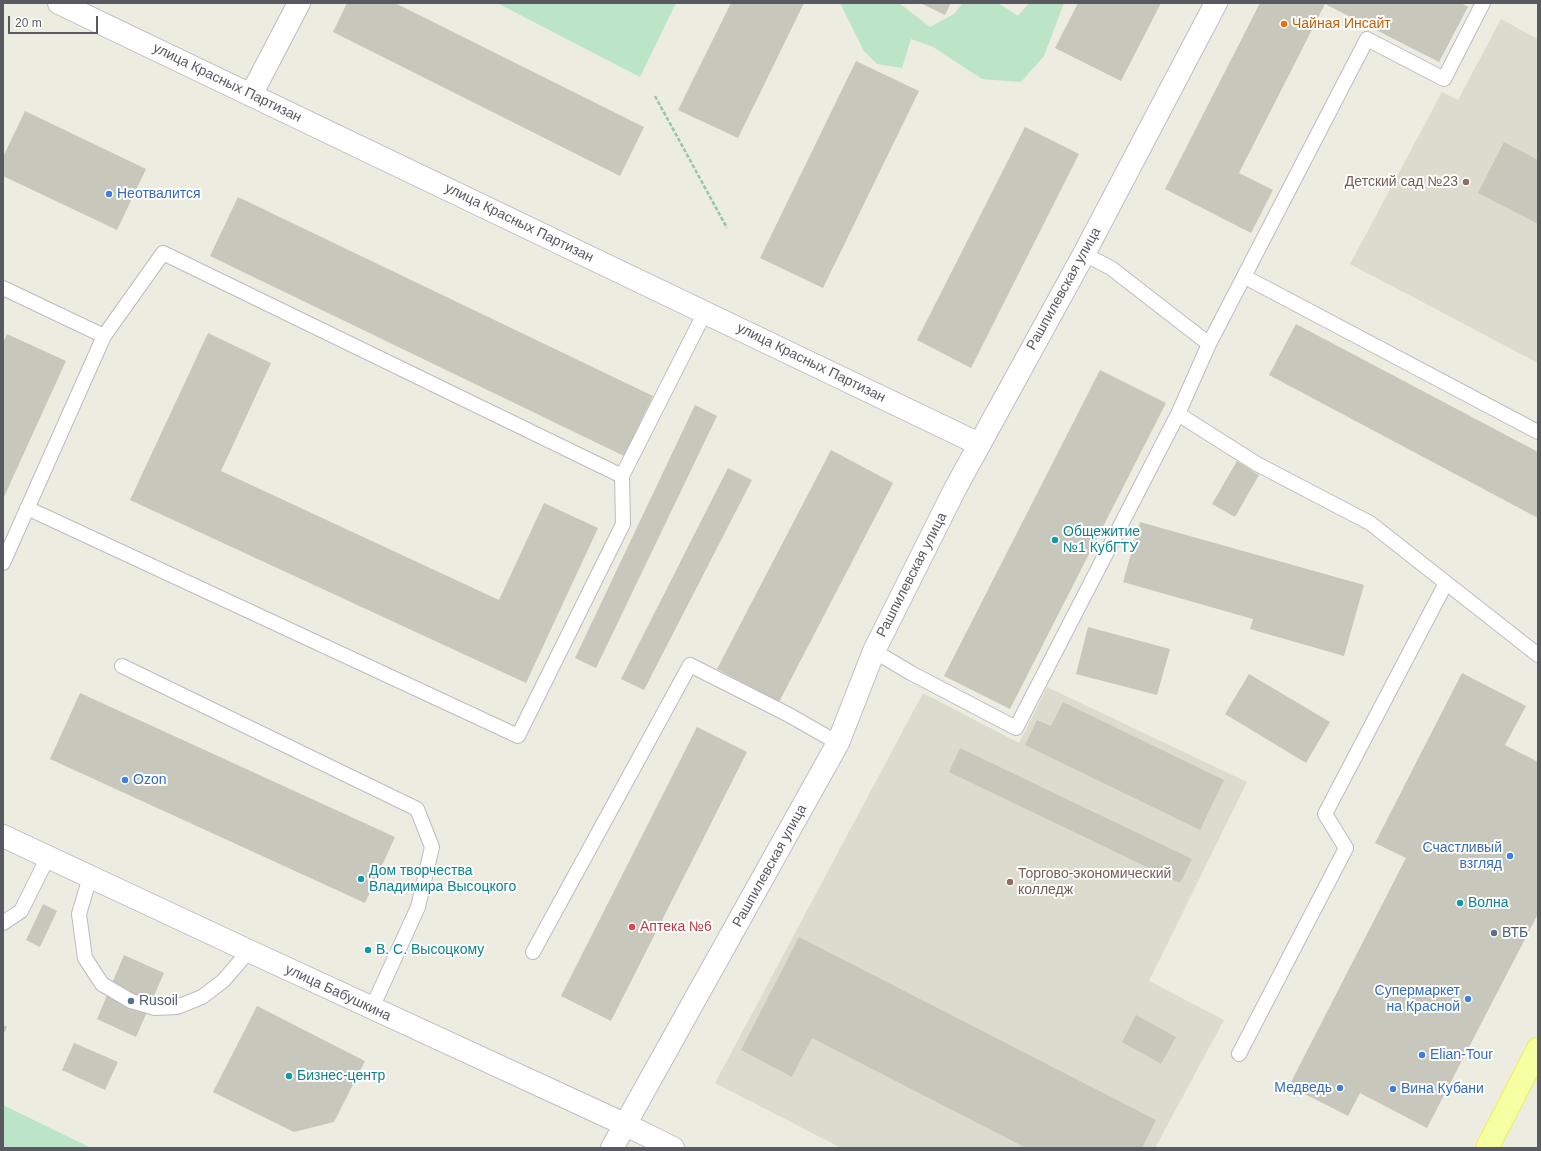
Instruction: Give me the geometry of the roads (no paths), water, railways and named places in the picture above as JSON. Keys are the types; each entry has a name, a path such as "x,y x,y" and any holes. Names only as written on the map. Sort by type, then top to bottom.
{"main road":[{"path":"1487,1148 1538,1049"}],"street":[{"name":"улица Красных Партизан","path":"59,3 979,444"},
{"path":"251,95 300,3"},
{"name":"Рашпилевская улица","path":"612,1148 624,1124 838,743 874,651 979,444 1084,254 1216,3"},
{"name":"улица Бабушкина","path":"3,836 673,1148"}],"lane":[{"path":"874,651 911,673 1016,728 1178,414 1209,344 1367,39 1444,78 1483,3"},
{"path":"3,563 104,336 162,253 622,476"},
{"path":"1084,254 1110,268 1209,344"},
{"path":"1245,277 1299,307 1538,432"},
{"path":"3,288 104,336"},
{"path":"27,508 518,736 623,524 622,476 705,312"},
{"path":"1178,414 1257,464 1370,523 1538,655"},
{"path":"1239,1054 1346,848 1325,814 1446,583"},
{"path":"533,952 690,665 789,715 838,743"},
{"path":"122,666 417,809 432,847 418,907 372,1008"},
{"path":"3,923 21,911 48,857"},
{"path":"90,877 79,914 85,958 102,984 131,1001 155,1008 177,1007 202,997 223,981 249,951"}],"place":[{"name":"Чайная Инсайт","path":"1284,24"},
{"name":"Детский сад №23","path":"1466,182"},
{"name":"Неотвалится","path":"109,194"},
{"name":"Общежитие №1 КубГТУ","path":"1055,540"},
{"name":"Ozon","path":"125,780"},
{"name":"Счастливый взгляд","path":"1510,856"},
{"name":"Дом творчества Владимира Высоцкого","path":"361,879"},
{"name":"Торгово-экономический колледж","path":"1010,882"},
{"name":"Волна","path":"1460,903"},
{"name":"Аптека №6","path":"632,927"},
{"name":"ВТБ","path":"1494,933"},
{"name":"В. С. Высоцкому","path":"368,950"},
{"name":"Супермаркет на Красной","path":"1468,999"},
{"name":"Rusoil","path":"131,1001"},
{"name":"Elian-Tour","path":"1422,1055"},
{"name":"Бизнес-центр","path":"289,1076"},
{"name":"Медведь","path":"1340,1088"},
{"name":"Вина Кубани","path":"1393,1089"}]}
